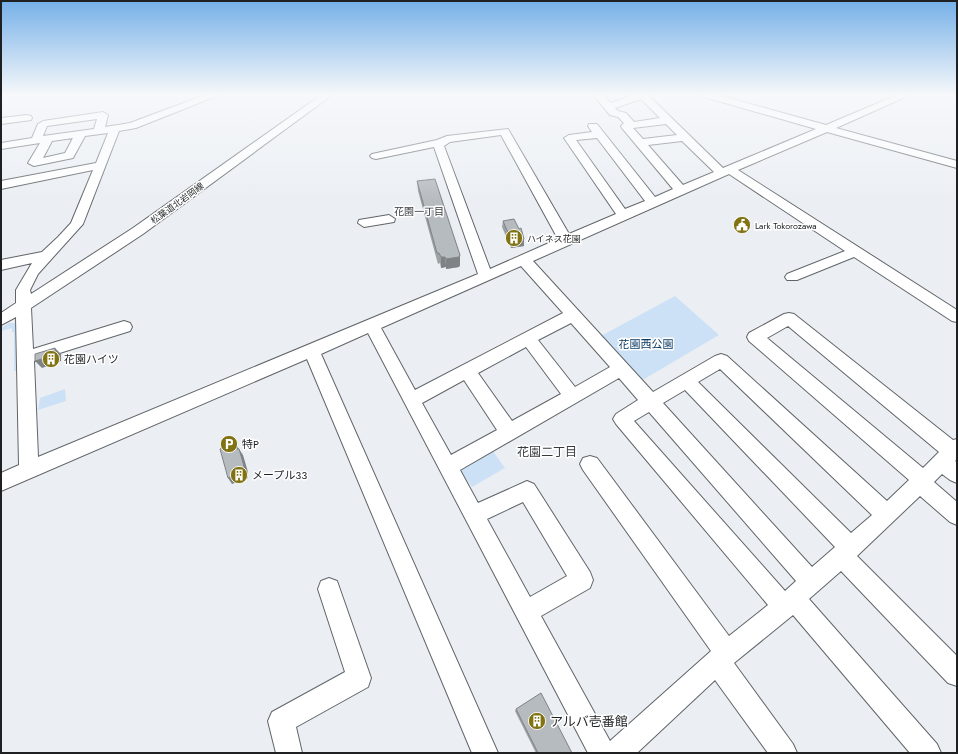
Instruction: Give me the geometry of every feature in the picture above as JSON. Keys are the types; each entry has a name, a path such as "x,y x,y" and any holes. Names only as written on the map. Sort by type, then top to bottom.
{"street":[{"path":"36,141 40,130"},
{"path":"1,158 6,145 106,130"},
{"path":"29,470 23,290 32,270 70,233 77,224 115,130"},
{"name":"松葉道北岩岡線","path":"1,320 138,231 278,130"},
{"path":"595,130 569,138 623,215"},
{"path":"596,130 653,203"},
{"path":"630,130 681,191"},
{"path":"679,130 726,172 856,251 957,317"},
{"path":"1,482 128,429 311,349 524,260 623,215 823,130"},
{"path":"836,130 957,165"},
{"path":"376,156 440,143 448,139 504,131 566,241"},
{"path":"48,139 34,163 69,156 81,134"},
{"path":"641,143 685,137"},
{"path":"440,143 438,146 486,276"},
{"path":"1,185 101,165"},
{"path":"364,223 389,219"},
{"path":"792,277 856,251"},
{"path":"1,265 45,256"},
{"path":"524,260 574,314 650,403 797,596 928,753"},
{"path":"412,400 574,314"},
{"path":"617,753 723,658 797,596 887,515 921,482 952,458 789,318 755,337 921,482 957,515"},
{"path":"371,324 602,753"},
{"path":"25,358 124,327"},
{"path":"528,338 573,397"},
{"path":"311,349 485,753"},
{"path":"797,596 622,418 650,403 721,360 887,515"},
{"path":"447,467 621,369"},
{"path":"467,371 509,432"},
{"path":"686,380 957,674"},
{"path":"590,464 723,658 784,753"},
{"path":"473,515 527,490 582,580 526,612"},
{"path":"289,753 281,721 359,678 329,588"}],"green space":[{"name":"花園西公園","path":"675,296 719,335 641,381 599,337"},
{"path":"9,323 19,323 20,385 17,386 17,371 14,371 14,332 12,332 12,328 2,331 1,333 1,328"},
{"path":"65,389 66,401 38,410 40,398"},
{"path":"492,450 505,468 472,487 459,468"}],"building":[{"path":"435,179 460,255 459,257 446,259 437,253 417,181"},
{"path":"514,219 519,229 521,228 524,239 512,242 503,221"},
{"path":"55,348 55,355 35,361 35,354"},
{"path":"235,443 237,449 239,449 244,466 244,472 228,478 220,449"},
{"name":"アルバ壱番館","path":"541,693 572,753 538,753 516,709"}],"place":[{"name":"Lark Tokorozawa","path":"742,225"},
{"name":"ハイネス花園","path":"514,238"},
{"name":"花園ハイツ","path":"51,359"},
{"name":"特P","path":"229,444"},
{"name":"メープル33","path":"239,475"},
{"name":"アルバ壱番館","path":"537,721"}],"district":[{"name":"花園一丁目","path":"419,211"},
{"name":"花園二丁目","path":"547,452"}]}
